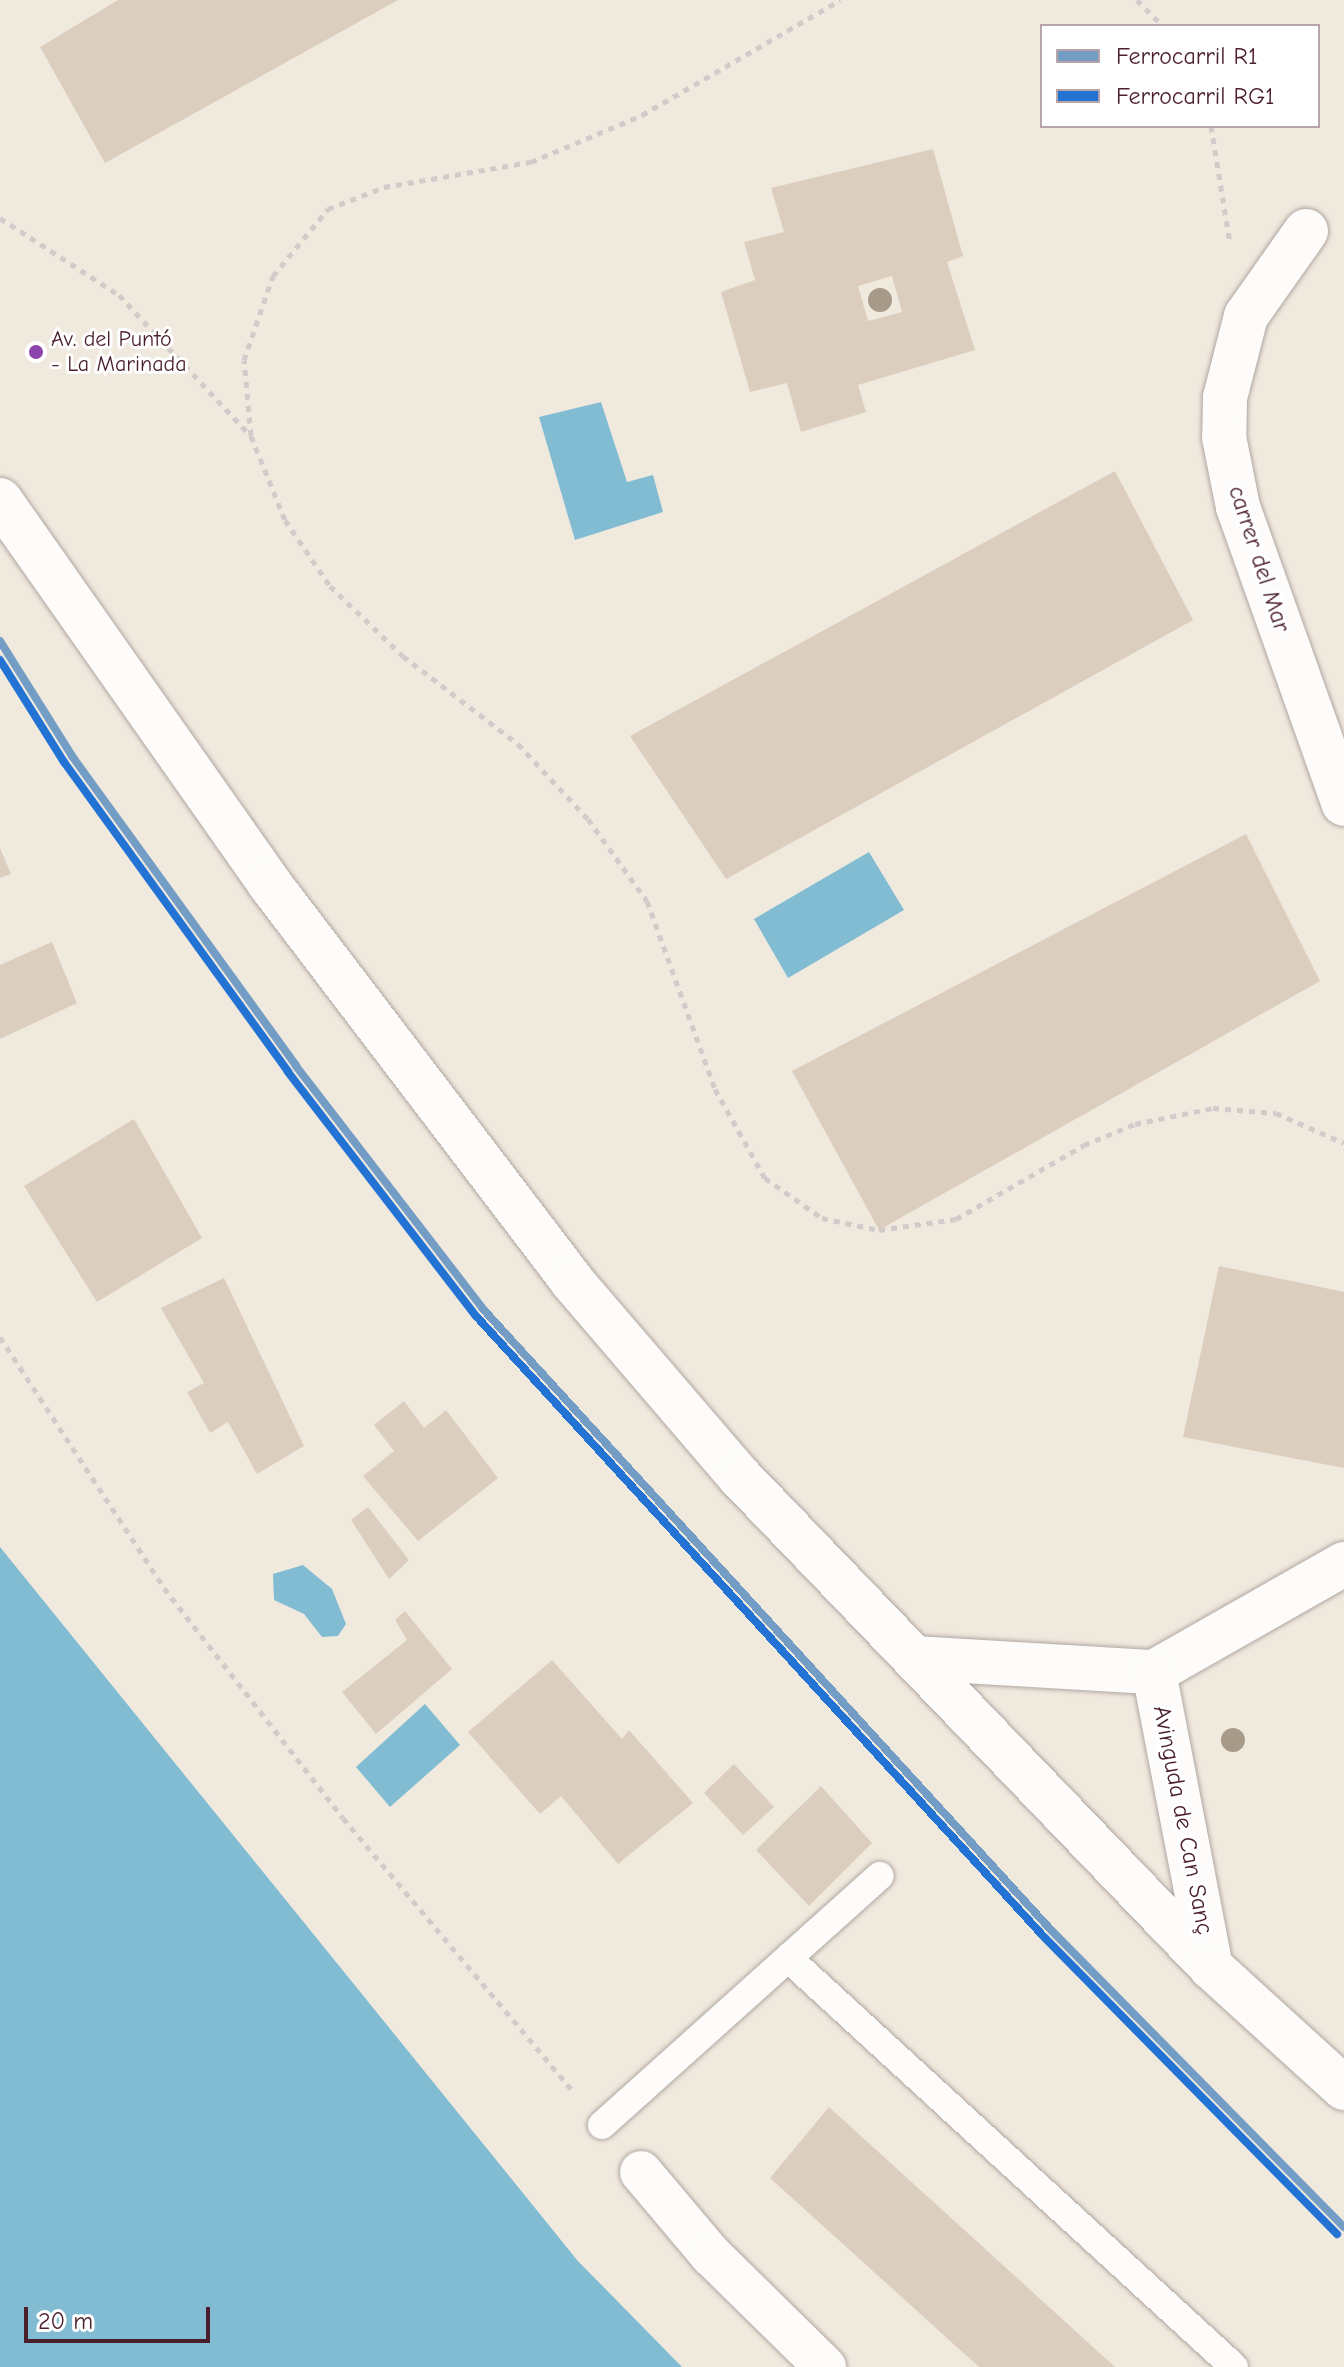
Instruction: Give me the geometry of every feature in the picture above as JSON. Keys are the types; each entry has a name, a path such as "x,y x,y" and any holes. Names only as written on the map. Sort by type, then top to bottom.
{"main road":[{"name":"carrer del Mar","path":"1306,231 1246,316 1225,398 1232,479 1344,804"},
{"path":"0,500 269,883 571,1280 740,1477 1211,1967 1344,2088"},
{"path":"915,1658 1154,1672 1344,1564"},
{"name":"Avinguda de Can Sanç","path":"1154,1672 1211,1967"}],"street":[{"path":"641,2172 711,2255 825,2367"}],"lane":[{"path":"602,2125 880,1876"},
{"path":"788,1958 1234,2367"}],"path":[{"path":"840,0 642,115 531,162 384,187 328,209 268,290 244,360 251,436 285,520 330,586 403,656 518,744 588,819 647,901 715,1089 765,1178 822,1218 879,1230 956,1219 1084,1145 1135,1124 1213,1108 1276,1113 1344,1143"},
{"path":"1137,0 1161,24"},
{"path":"1211,128 1246,316"},
{"path":"0,218 119,295 251,436"},
{"path":"0,1337 164,1588 343,1818 602,2125"}],"water":[{"path":"601,402 627,482 653,475 663,512 575,540 539,417"},
{"path":"869,852 904,910 788,978 754,919"},
{"path":"0,1547 578,2261 682,2367 0,2367"},
{"path":"303,1565 332,1589 346,1624 338,1636 322,1637 304,1614 274,1600 273,1574"},
{"path":"425,1704 460,1745 390,1807 356,1767"}],"pier":[{"path":"0,1543 581,2259 686,2367 578,2261"}],"building":[{"path":"118,0 398,0 105,163 40,47"},
{"path":"933,149 963,256 947,262 975,350 858,385 866,412 801,432 787,383 750,392 721,292 755,280 744,242 784,232 771,188","holes":["892,276 902,312 868,321 858,286"]},
{"path":"1115,471 1193,620 726,879 630,736"},
{"path":"1246,834 1320,981 879,1230 792,1071"},
{"path":"0,848 11,874 0,878"},
{"path":"52,942 77,1003 0,1039 0,965"},
{"path":"134,1119 202,1238 97,1302 24,1186"},
{"path":"1219,1266 1344,1292 1344,1468 1183,1437"},
{"path":"224,1278 304,1446 257,1474 228,1422 210,1433 187,1392 204,1383 161,1308"},
{"path":"404,1401 424,1428 446,1410 498,1478 418,1541 363,1476 394,1451 374,1425"},
{"path":"368,1507 409,1560 389,1579 351,1520"},
{"path":"405,1611 452,1669 376,1734 342,1692 407,1640 395,1620"},
{"path":"552,1660 622,1739 629,1730 693,1803 618,1864 561,1796 540,1814 468,1732"},
{"path":"734,1764 774,1807 743,1835 704,1793"},
{"path":"821,1786 872,1843 809,1906 756,1850"},
{"path":"829,2107 1115,2367 979,2367 770,2178"}],"rail line":[{"name":"R1","path":"0,641 72,756 296,1066 483,1309 1052,1931 1344,2227"},
{"name":"RG1","path":"0,660 64,762 288,1072 476,1316 1045,1938 1337,2234"}],"place":[{"name":"Av. del Puntó - La Marinada","path":"36,352"}]}
